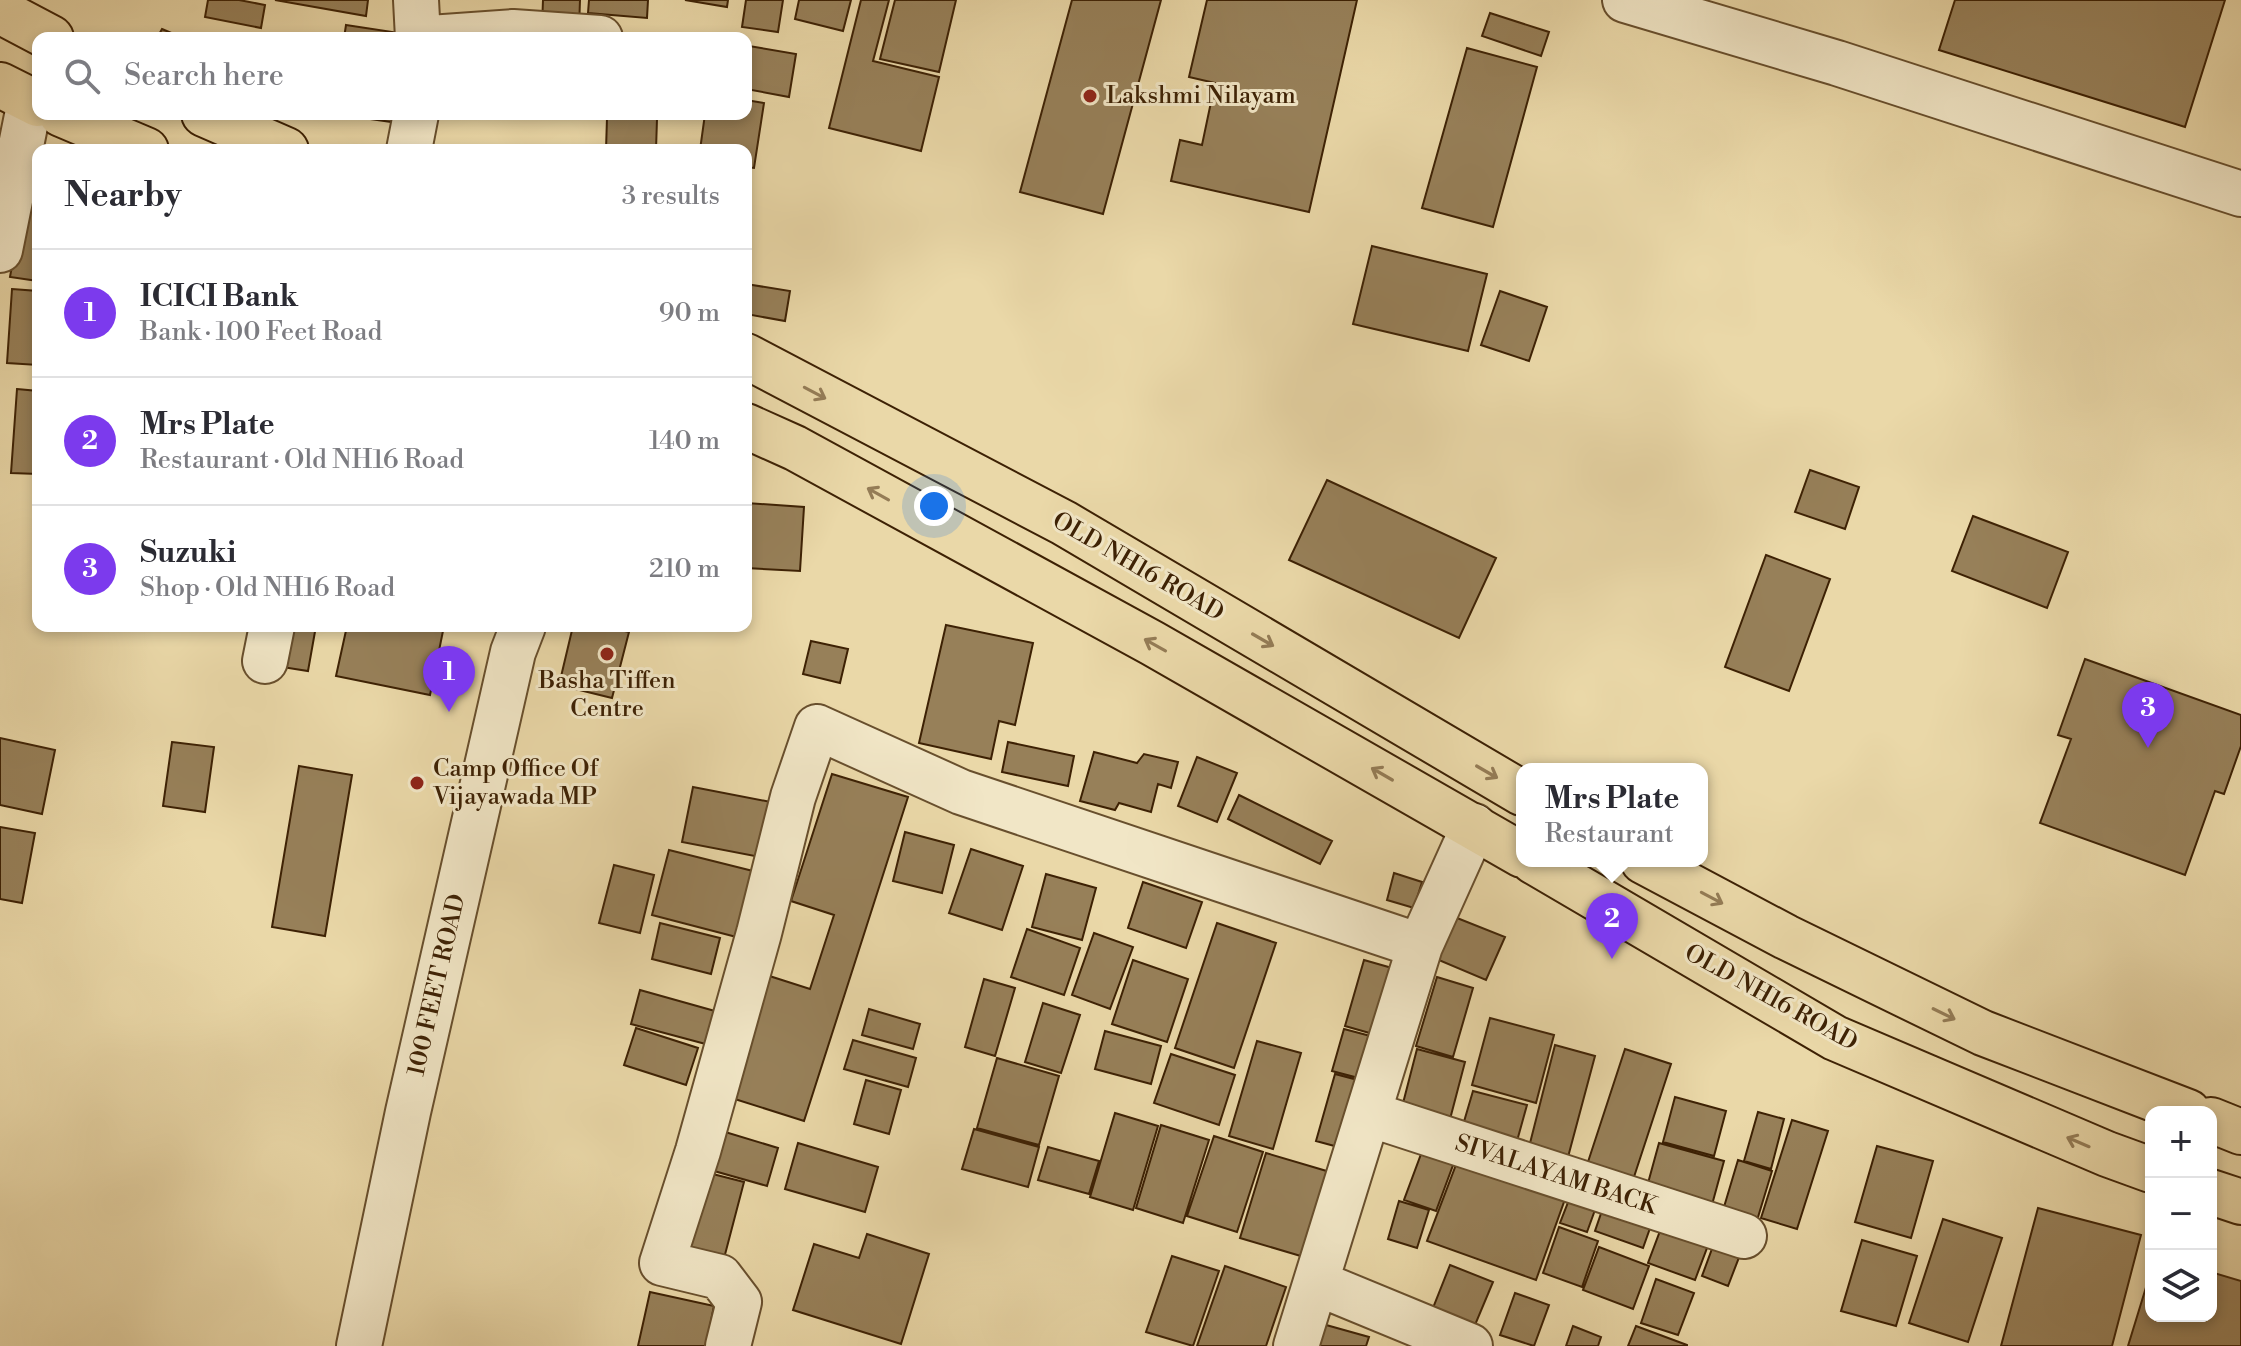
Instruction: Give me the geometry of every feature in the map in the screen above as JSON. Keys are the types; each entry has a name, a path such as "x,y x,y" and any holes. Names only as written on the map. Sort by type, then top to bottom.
{"main road":[{"path":"0,11 40,32"},
{"path":"76,120 132,144"},
{"path":"218,120 272,144"},
{"name":"OLD NH16 ROAD","path":"752,359 1064,523 1516,789"},
{"path":"752,429 795,448 1138,636 1516,851"},
{"name":"OLD NH16 ROAD","path":"1543,867 1835,1038 2145,1168"},
{"path":"1654,867 1786,937 1983,1033 2172,1106"},
{"path":"2217,1122 2241,1132"},
{"path":"2217,1194 2241,1202"}],"street":[{"path":"416,0 418,32"},
{"path":"1625,0 1837,63 2241,194"},
{"path":"0,250 32,101"},
{"path":"410,144 415,120"},
{"name":"100 FEET ROAD","path":"359,1346 408,1112 509,668 521,632"},
{"path":"728,1346 739,1302 720,1277 662,1263 698,1151 759,933 793,797 817,727 961,792 1420,946"},
{"path":"1296,1346 1420,946 1474,826"},
{"name":"SIVALAYAM BACK","path":"1369,1114 1744,1236"},
{"path":"1317,1283 1470,1346"}],"building":[{"path":"208,0 239,0 265,5 261,28 205,17"},
{"path":"275,0 368,0 366,16"},
{"path":"543,0 580,0 579,29 542,27"},
{"path":"589,0 648,0 647,18 588,13"},
{"path":"685,0 728,0 727,7"},
{"path":"746,0 783,0 778,32 742,27"},
{"path":"799,0 851,0 843,31 795,19"},
{"path":"861,0 889,0 873,61 939,77 921,151 829,128"},
{"path":"895,0 956,0 939,72 880,59"},
{"name":"Lakshmi Nilayam","path":"1072,0 1161,0 1103,214 1020,192"},
{"path":"1207,0 1357,0 1309,212 1171,181 1180,140 1202,145 1215,83 1189,77"},
{"path":"1955,0 2225,0 2185,127 1939,50"},
{"path":"1490,13 1549,32 1541,56 1482,36"},
{"path":"346,25 392,32 345,32"},
{"path":"752,47 796,54 789,97 752,90"},
{"path":"1467,48 1537,67 1493,227 1422,208"},
{"path":"752,101 764,103 754,168 752,144 701,144 704,120 752,120"},
{"path":"607,120 657,120 656,144 606,144"},
{"path":"25,192 32,193 32,280 10,277"},
{"path":"1372,246 1487,274 1468,351 1353,324"},
{"path":"752,285 790,291 785,321 752,315"},
{"path":"12,289 32,291 32,365 7,363"},
{"path":"1500,291 1547,307 1529,361 1481,345"},
{"path":"17,389 32,390 32,474 11,473"},
{"path":"1810,470 1859,487 1845,529 1795,512"},
{"path":"1327,480 1496,558 1459,638 1289,560"},
{"path":"752,503 804,507 800,571 752,568"},
{"path":"1973,516 2068,552 2047,608 1952,571"},
{"path":"1766,555 1830,579 1789,691 1725,667"},
{"path":"946,625 1033,643 1015,725 999,721 991,759 919,743"},
{"path":"289,632 315,632 308,671 282,667"},
{"path":"346,632 443,632 430,695 336,676"},
{"path":"572,632 629,632 612,698 559,685"},
{"path":"811,641 848,649 840,683 803,674"},
{"path":"2085,659 2241,715 2241,746 2224,794 2215,791 2185,875 2040,823 2071,739 2058,735"},
{"path":"0,738 55,750 42,814 0,805"},
{"path":"172,742 214,747 205,812 163,806"},
{"path":"1008,742 1074,756 1068,786 1002,772"},
{"path":"1094,752 1137,763 1144,754 1178,762 1171,788 1158,784 1151,812 1119,803 1115,810 1080,801"},
{"path":"1197,757 1237,773 1217,822 1178,806"},
{"path":"299,766 352,775 325,936 272,927"},
{"path":"832,774 908,797 804,1121 719,1094 757,972 810,989 834,915 791,901"},
{"path":"693,787 781,804 770,859 682,842"},
{"path":"1239,795 1332,841 1320,864 1228,819"},
{"path":"0,827 35,833 22,903 0,899"},
{"path":"905,832 954,845 942,893 893,881"},
{"path":"971,849 1023,866 1002,930 949,913"},
{"path":"669,850 761,873 744,939 652,915"},
{"path":"614,865 654,875 640,933 599,923"},
{"path":"1394,873 1422,882 1414,908 1387,900"},
{"path":"1046,874 1096,888 1082,940 1032,927"},
{"path":"1143,882 1202,902 1186,948 1128,928"},
{"path":"1452,916 1505,937 1486,980 1434,958"},
{"path":"660,923 720,938 711,974 652,959"},
{"path":"1217,923 1276,943 1234,1068 1175,1048"},
{"path":"1027,929 1080,948 1064,995 1011,977"},
{"path":"1094,933 1133,947 1110,1009 1072,995"},
{"path":"1133,960 1188,979 1167,1042 1112,1024"},
{"path":"1364,960 1399,970 1380,1036 1345,1026"},
{"path":"1437,977 1473,988 1453,1057 1416,1046"},
{"path":"984,979 1015,988 995,1056 965,1047"},
{"path":"640,990 722,1013 713,1046 631,1024"},
{"path":"1043,1003 1080,1015 1061,1073 1025,1062"},
{"path":"869,1009 920,1024 913,1049 862,1035"},
{"path":"1490,1018 1554,1035 1536,1103 1472,1085"},
{"path":"636,1028 698,1048 686,1085 624,1065"},
{"path":"1344,1029 1378,1038 1366,1080 1332,1071"},
{"path":"1105,1031 1161,1046 1151,1084 1095,1069"},
{"path":"853,1040 916,1058 908,1087 844,1069"},
{"path":"1257,1041 1301,1053 1273,1149 1229,1136"},
{"path":"1555,1045 1595,1056 1568,1157 1529,1147"},
{"path":"1417,1049 1465,1062 1449,1123 1401,1111"},
{"path":"1625,1049 1671,1064 1631,1186 1585,1171"},
{"path":"1171,1054 1235,1075 1219,1125 1154,1103"},
{"path":"997,1058 1059,1076 1039,1145 977,1128"},
{"path":"1335,1074 1373,1084 1353,1151 1316,1141"},
{"path":"866,1080 901,1090 889,1134 854,1124"},
{"path":"1473,1091 1527,1105 1517,1141 1463,1125"},
{"path":"1675,1097 1726,1111 1714,1156 1663,1142"},
{"path":"1758,1112 1784,1119 1771,1169 1744,1161"},
{"path":"1115,1113 1158,1126 1133,1210 1090,1197"},
{"path":"1792,1120 1828,1131 1797,1229 1761,1218"},
{"path":"1161,1125 1209,1140 1183,1223 1136,1208"},
{"path":"712,1128 778,1148 767,1186 700,1167"},
{"path":"974,1129 1039,1147 1028,1187 962,1169"},
{"path":"1214,1136 1263,1152 1237,1232 1187,1216"},
{"path":"1427,1138 1459,1149 1436,1211 1404,1200"},
{"path":"798,1143 878,1167 865,1212 785,1189"},
{"path":"1659,1143 1724,1161 1710,1212 1645,1194"},
{"path":"1877,1146 1933,1161 1911,1238 1855,1222"},
{"path":"1048,1147 1099,1161 1089,1194 1038,1180"},
{"path":"1462,1149 1569,1188 1536,1280 1427,1241"},
{"path":"1266,1153 1330,1172 1304,1257 1240,1238"},
{"path":"1738,1160 1772,1171 1755,1227 1721,1217"},
{"path":"701,1171 744,1182 722,1266 680,1255"},
{"path":"1574,1187 1600,1196 1587,1232 1560,1223"},
{"path":"1607,1196 1655,1214 1643,1248 1595,1231"},
{"path":"1399,1201 1429,1210 1417,1248 1388,1239"},
{"path":"2038,1208 2141,1235 2112,1346 2001,1346"},
{"path":"1666,1215 1713,1232 1695,1280 1648,1263"},
{"path":"1943,1219 2002,1238 1968,1342 1909,1323"},
{"path":"1559,1227 1598,1241 1582,1287 1543,1273"},
{"path":"867,1234 929,1254 901,1344 793,1310 814,1244 859,1258"},
{"path":"1716,1238 1743,1247 1728,1286 1702,1276"},
{"path":"1862,1240 1917,1256 1896,1326 1841,1311"},
{"path":"1599,1247 1649,1266 1633,1309 1583,1290"},
{"path":"1172,1256 1219,1271 1193,1346 1146,1332"},
{"path":"1450,1265 1493,1282 1475,1325 1433,1308"},
{"path":"1225,1266 1286,1287 1266,1346 1197,1346"},
{"path":"2217,1274 2241,1281 2241,1346 2128,1346 2145,1291 2145,1322 2217,1322"},
{"path":"1656,1279 1694,1293 1678,1335 1641,1323"},
{"path":"650,1292 714,1306 706,1346 638,1346"},
{"path":"1515,1293 1549,1305 1534,1346 1500,1335"},
{"path":"1319,1323 1369,1337 1366,1346 1313,1346"},
{"path":"1573,1326 1601,1337 1598,1346 1566,1346"},
{"path":"1636,1326 1687,1345 1687,1346 1628,1346"}],"place":[{"name":"Lakshmi Nilayam","path":"1090,96"},
{"name":"Basha Tiffen Centre","path":"607,654"},
{"name":"ICICI Bank","path":"449,712"},
{"name":"Suzuki","path":"2148,748"},
{"name":"Camp Office Of Vijayawada MP","path":"417,783"},
{"name":"Mrs Plate","path":"1612,959"}]}
